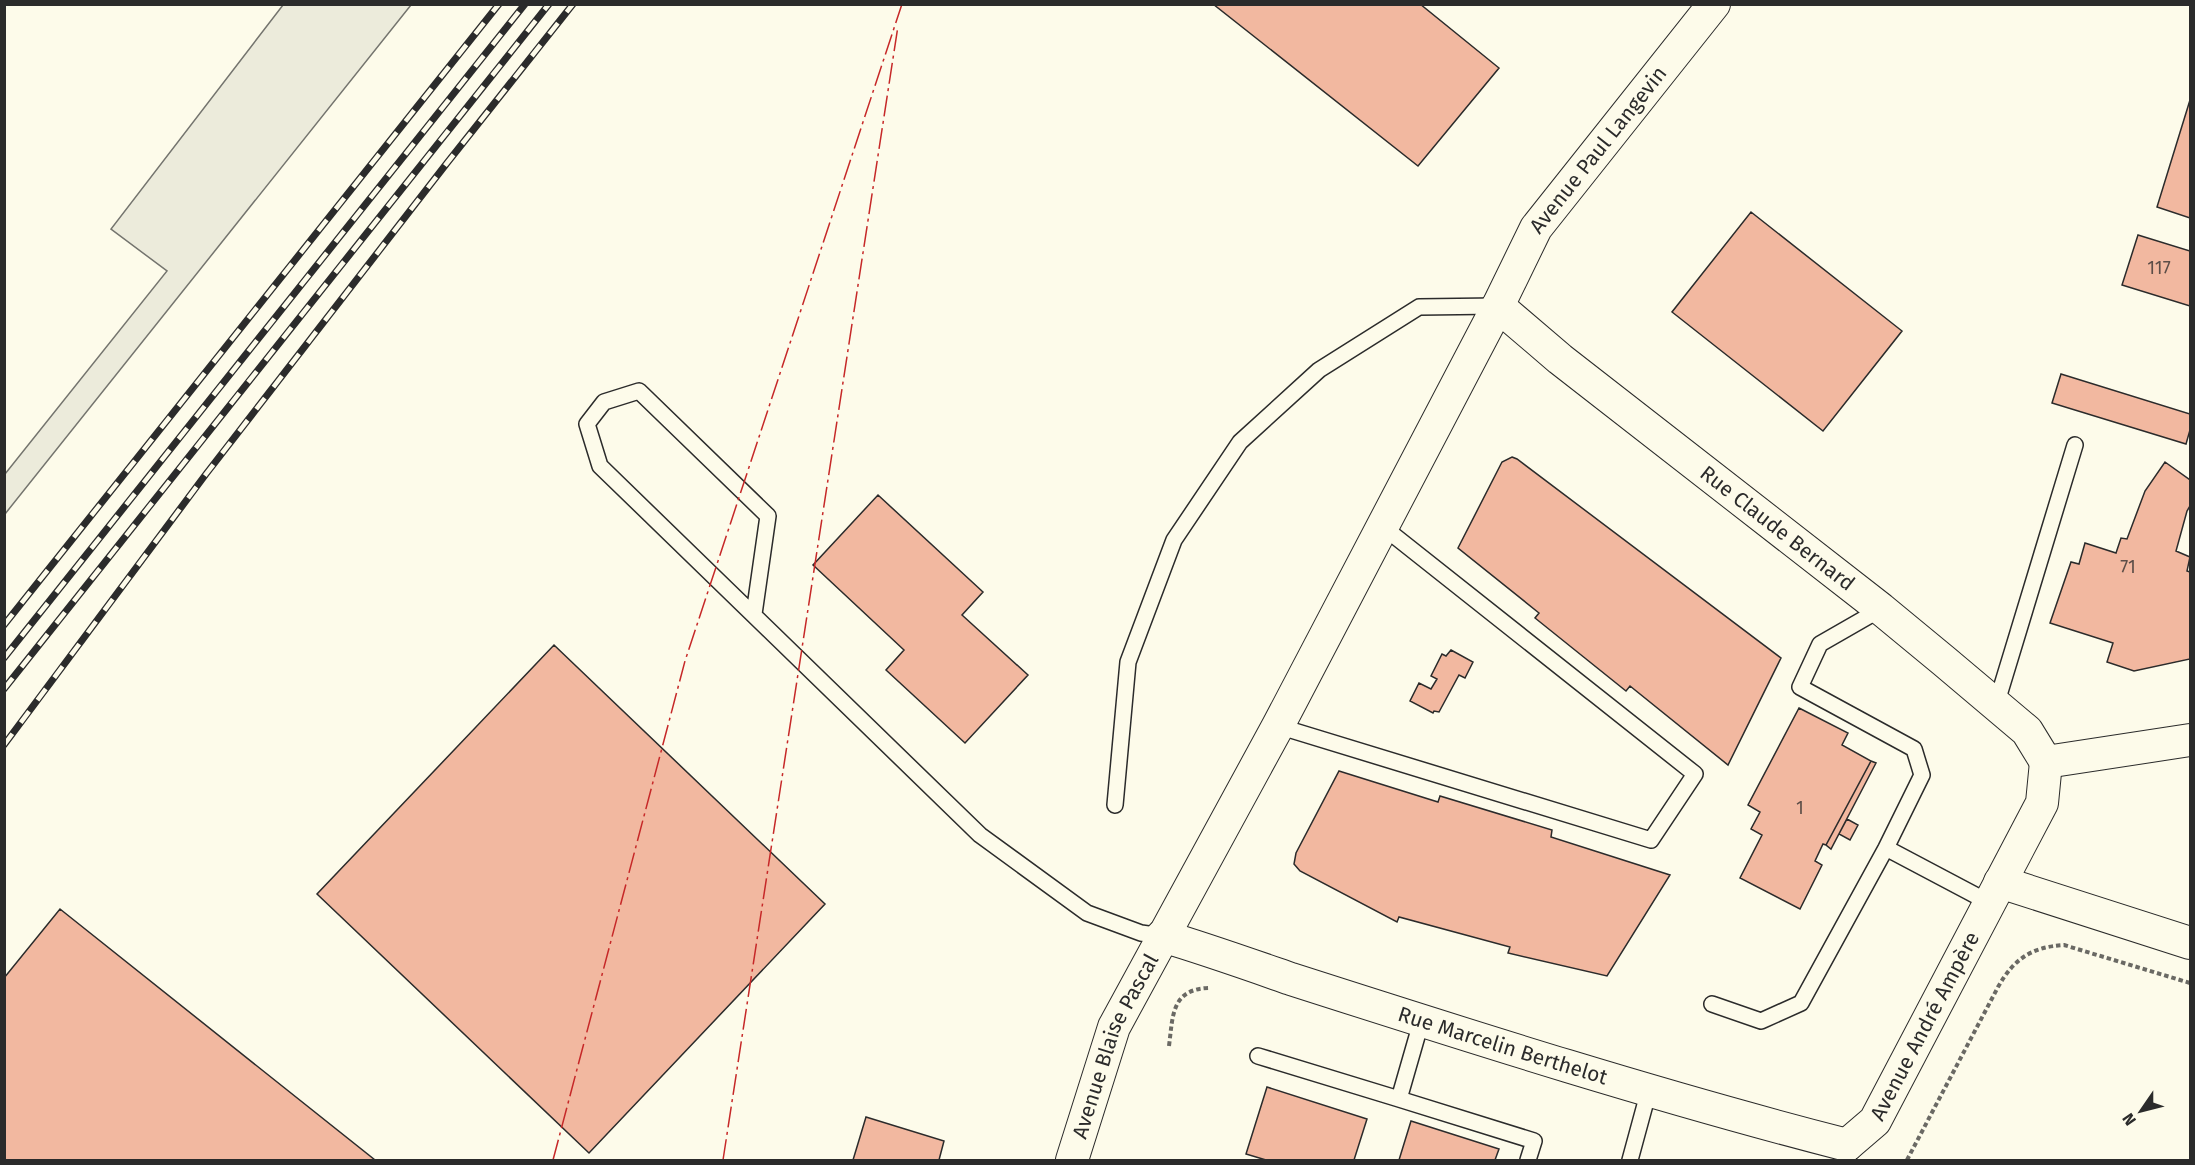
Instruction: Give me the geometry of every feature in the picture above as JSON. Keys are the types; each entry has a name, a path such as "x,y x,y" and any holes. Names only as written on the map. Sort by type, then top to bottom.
{"street":[{"name":"Avenue Paul Langevin","path":"1382,526 1498,306 1536,228 1714,4"},
{"name":"Rue Claude Bernard","path":"1498,306 1560,359 1881,609 2027,731 2046,762"},
{"name":"Avenue Blaise Pascal","path":"1072,1161 1114,1027 1278,726 1382,526"},
{"path":"2046,762 2190,740"},
{"name":"Avenue André Ampère","path":"1851,1153 1875,1121 2042,803 2046,762"},
{"path":"1995,892 2190,943"},
{"name":"Rue Marcelin Berthelot","path":"1162,936 1851,1153"}],"lane":[{"path":"1115,805 1128,662 1174,540 1240,442 1319,370 1419,307 1498,306"},
{"path":"754,614 768,516 639,391 604,402 587,424 600,466 980,835 1087,913 1142,933 1162,936"},
{"path":"1996,705 2074,445"},
{"path":"1278,726 1651,840 1695,774 1382,526"},
{"path":"1712,1004 1761,1021 1801,1003 1886,848 1922,775 1914,749 1800,687 1820,644 1881,609"},
{"path":"1886,848 1995,892"},
{"path":"1399,1099 1422,1019"},
{"path":"1258,1056 1534,1142 1528,1161"},
{"path":"1629,1161 1649,1090"}],"path":[{"path":"1906,1161 1998,987 2007,971 2019,959 2048,946 2064,945 2190,983"}],"shaded area":[{"path":"283,5 411,5 5,514 5,474 167,271 111,229"}],"building":[{"path":"1213,4 1420,4 1499,68 1418,166"},
{"path":"2190,100 2190,218 2157,207"},
{"path":"1751,212 1902,331 1823,431 1672,312"},
{"path":"2138,235 2190,251 2190,306 2122,285"},
{"path":"2061,374 2190,414 2190,430 2186,444 2052,403"},
{"path":"1512,457 1781,658 1728,765 1630,686 1626,691 1535,618 1539,613 1458,548 1502,462"},
{"path":"2165,462 2190,480 2190,506 2176,551 2190,557 2187,571 2190,572 2190,659 2134,671 2107,662 2113,643 2050,623 2071,562 2079,564 2085,543 2116,553 2121,538 2127,539 2145,491"},
{"path":"878,495 983,592 962,615 1028,675 965,743 886,670 904,650 813,565"},
{"path":"554,645 825,904 589,1153 317,894"},
{"path":"1451,650 1473,662 1465,678 1459,675 1439,712 1434,711 1433,713 1410,701 1419,683 1431,689 1437,679 1431,676 1442,654 1446,656"},
{"path":"1799,708 1848,733 1842,745 1871,761 1826,845 1823,844 1815,861 1822,865 1800,909 1740,878 1762,835 1751,829 1760,812 1748,805"},
{"path":"1871,761 1876,763 1831,849 1826,845"},
{"path":"1339,771 1438,802 1440,796 1552,830 1551,837 1670,875 1607,976 1508,953 1510,947 1399,917 1397,922 1300,871 1294,864 1296,853"},
{"path":"1847,819 1858,825 1850,840 1839,834"},
{"path":"60,909 375,1160 4,1159 4,978"},
{"path":"1267,1087 1367,1119 1354,1160 1266,1160 1246,1154"},
{"path":"866,1117 944,1141 939,1160 853,1160"},
{"path":"1411,1121 1499,1149 1495,1160 1399,1160"}],"railway":[{"path":"4,625 499,4"},
{"path":"4,658 525,4"},
{"path":"4,689 549,4"},
{"path":"4,745 206,474 573,4"}],"power":[{"path":"553,1160 685,661 902,4"},
{"path":"723,1160 898,26"}]}
